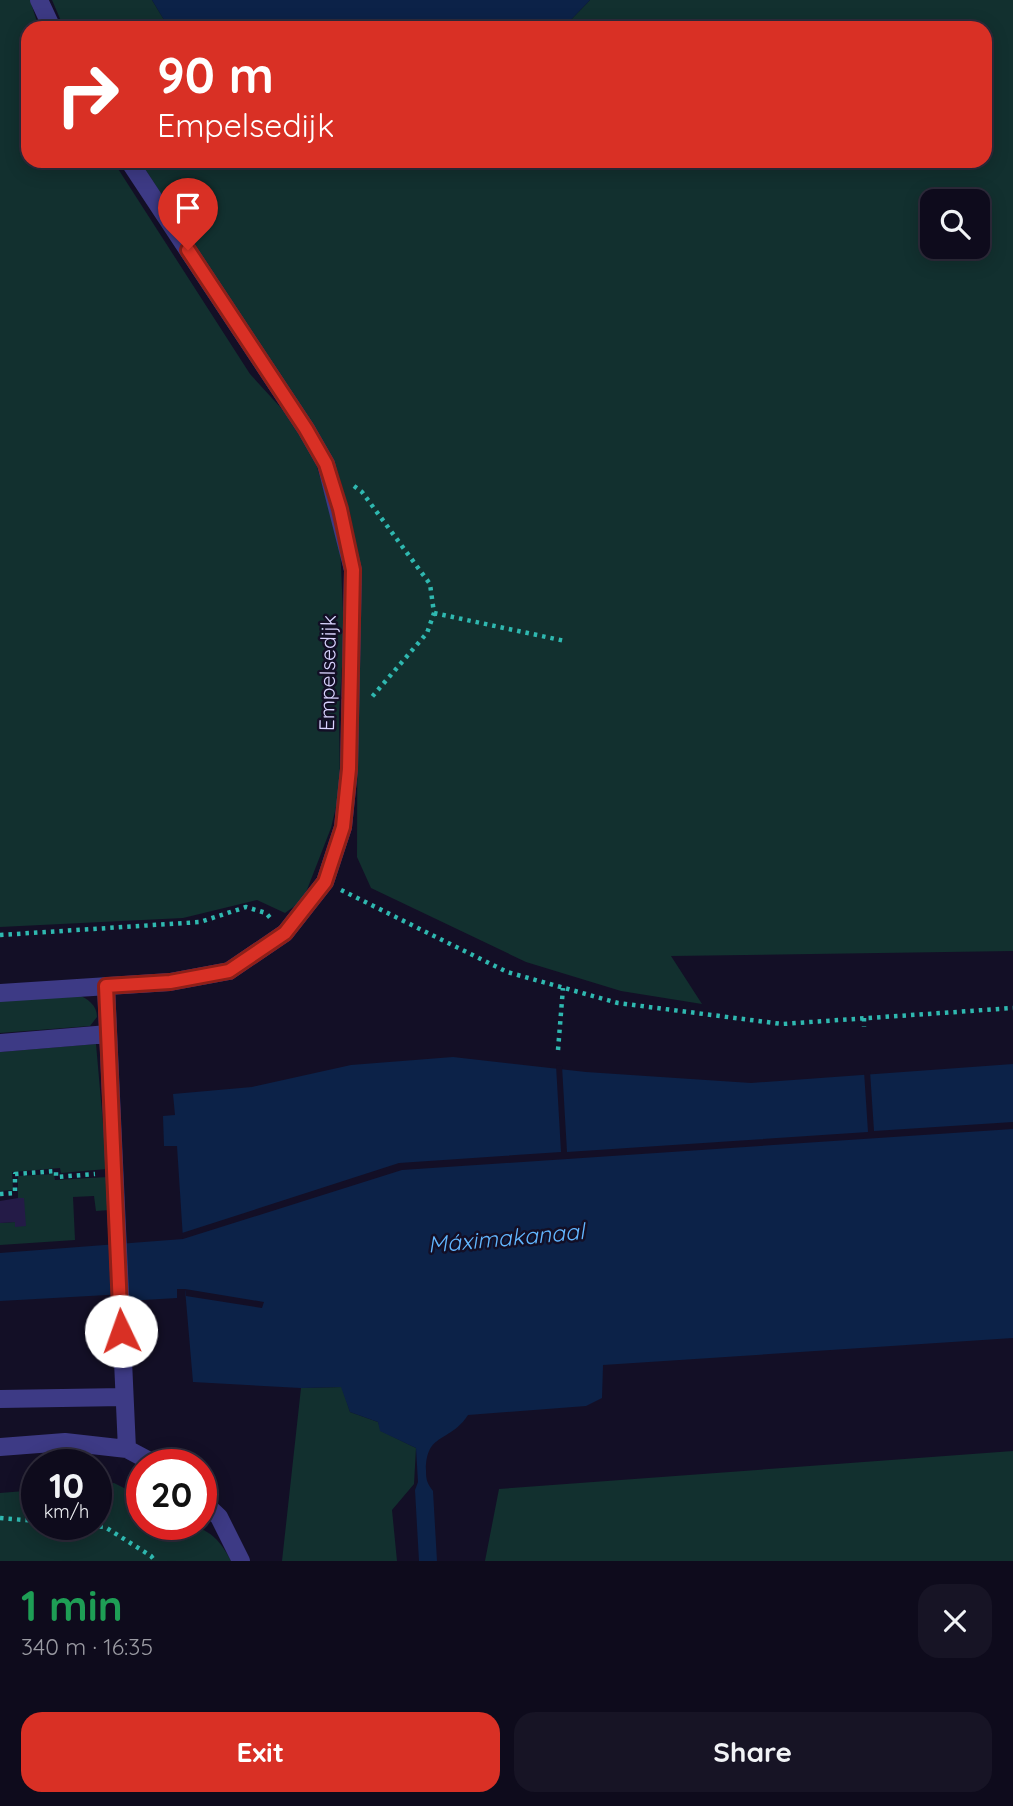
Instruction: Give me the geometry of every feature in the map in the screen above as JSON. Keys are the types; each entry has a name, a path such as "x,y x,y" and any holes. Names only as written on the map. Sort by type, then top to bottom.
{"street":[{"path":"40,0 49,21"},
{"name":"Empelsedijk","path":"0,993 170,982 229,971 285,933 325,882 343,827 350,723 353,570 326,464 306,429 134,168"},
{"path":"0,1447 65,1442 127,1449 115,1233 106,986"},
{"path":"0,1043 108,1034"},
{"path":"0,1399 124,1397"},
{"path":"217,1515 241,1561"}],"path":[{"path":"326,464 362,492 430,584 434,613 427,633 350,723"},
{"path":"434,613 565,640"},
{"path":"325,882 507,972 618,1003 782,1024 1013,1008"},
{"path":"0,935 200,922 246,907 266,913 285,933"},
{"path":"558,1050 563,988"},
{"path":"863,1018 864,1027"},
{"path":"0,1194 15,1193 15,1174 56,1171 56,1177 86,1175"},
{"path":"0,1518 21,1520"},
{"path":"112,1531 155,1561"}],"green space":[{"path":"0,0 30,0 37,21 21,21 21,168 118,168 250,374 282,409 314,457 340,544 344,635 339,714 340,790 331,828 303,900 285,913 257,900 183,918 0,927"},
{"path":"52,0 152,0 165,21 61,21"},
{"path":"590,0 1013,0 1013,951 671,956 702,1004 621,991 526,962 371,888 357,857 358,556 350,513 339,476 323,444 145,168 992,168 992,21 570,21"},
{"path":"77,994 94,1006 97,1017 90,1026 0,1033 0,999"},
{"path":"96,1044 107,1169 61,1173 60,1168 12,1172 13,1190 0,1191 0,1052"},
{"path":"54,1174 55,1180 108,1177 110,1210 96,1211 94,1196 73,1197 75,1240 0,1245 0,1223 15,1222 15,1227 24,1198 18,1198 18,1176"},
{"path":"342,1387 350,1412 378,1422 381,1431 416,1448 414,1484 392,1510 397,1561 282,1561 301,1388"},
{"path":"1013,1451 1013,1561 485,1561 499,1489"},
{"path":"112,1483 126,1489 126,1540 217,1540 231,1561 0,1561 0,1493 21,1491 21,1540 112,1540"}],"water":[{"path":"152,0 590,0 570,21 165,21"},
{"name":"Máximakanaal","path":"453,1057 586,1072 751,1083 1013,1064 1013,1338 603,1365 602,1398 586,1406 468,1415 430,1449 426,1470 428,1483 433,1491 437,1561 419,1561 415,1490 418,1482 416,1448 380,1431 378,1422 350,1412 341,1387 301,1388 193,1382 185,1289 177,1289 177,1298 126,1301 125,1294 0,1301 0,1253 183,1239 177,1146 164,1146 163,1116 175,1115 173,1094 252,1087 351,1065"}],"pier":[{"path":"556,1065 562,1066 567,1152 868,1132 864,1071 870,1071 874,1131 1013,1122 1013,1129 402,1170 183,1239 182,1233 399,1163 561,1152"},
{"path":"185,1289 264,1302 262,1308 186,1296"}],"building":[{"path":"24,1198 26,1226 15,1227 15,1222 0,1223 0,1201"}],"route":[{"path":"121,1331 106,986 170,982 229,971 285,933 325,882 343,827 349,769 353,570 340,509 326,464 306,429 188,250"}]}
